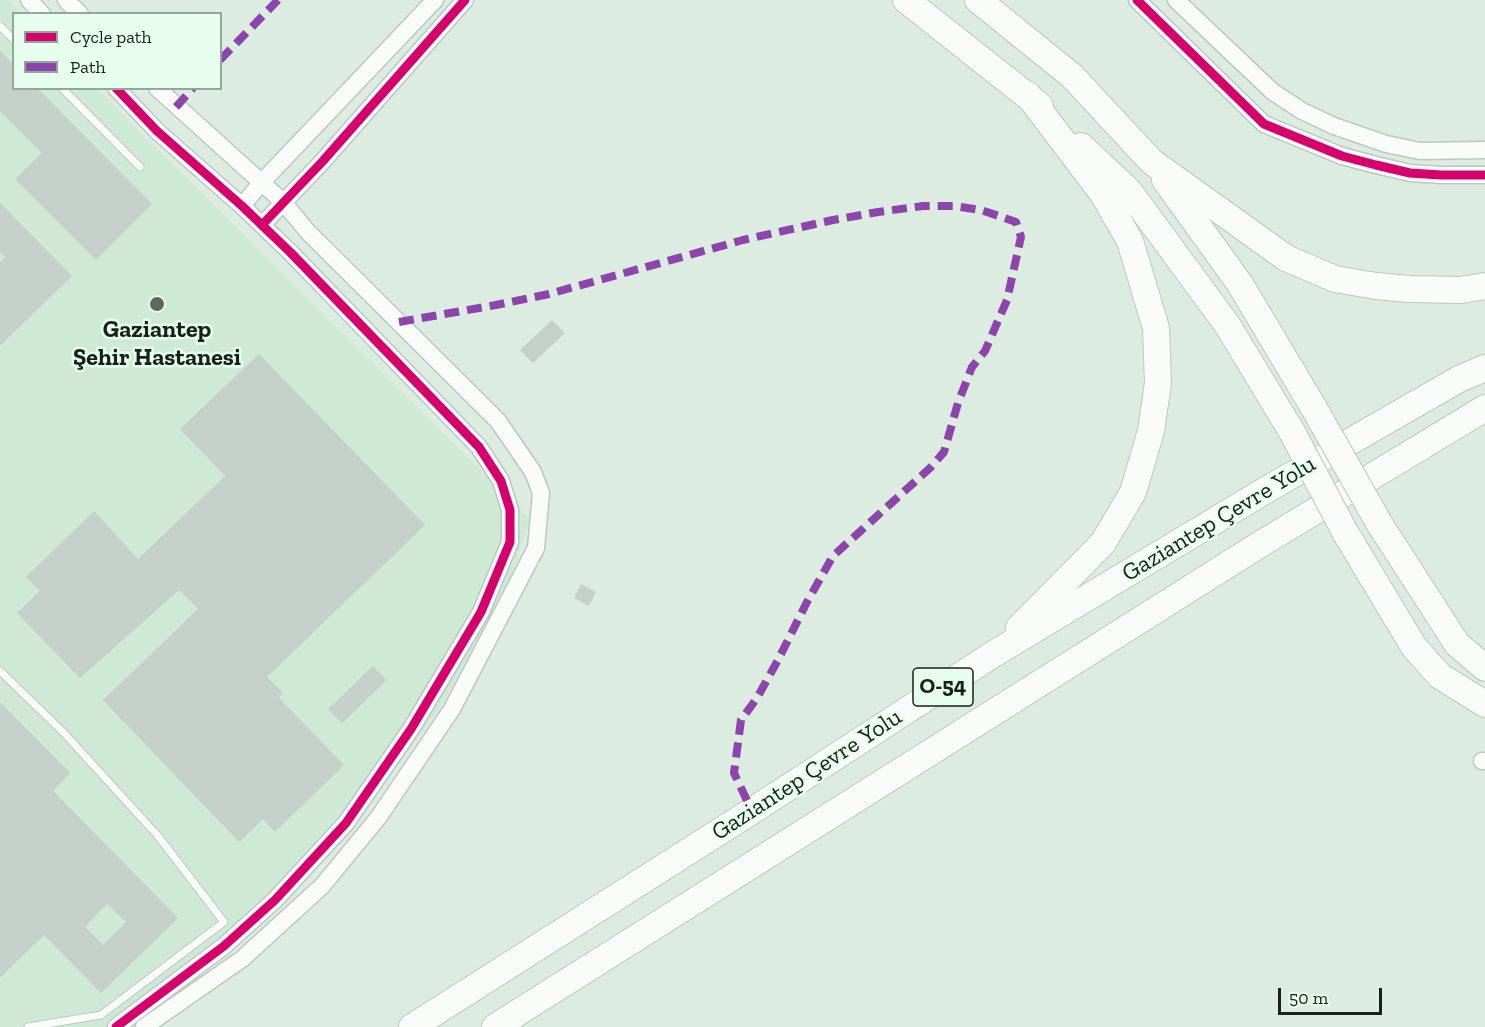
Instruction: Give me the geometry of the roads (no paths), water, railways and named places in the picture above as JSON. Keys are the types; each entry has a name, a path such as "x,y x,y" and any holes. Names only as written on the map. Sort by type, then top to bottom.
{"highway":[{"path":"906,0 1028,95 1129,191 1228,326 1292,432 1345,532 1414,647 1440,676 1485,704"},
{"path":"978,0 1072,76 1152,162 1240,284 1379,523 1457,644 1485,668"},
{"path":"992,656 1103,543 1133,492 1151,431 1158,382 1156,328 1130,241 1103,194 1028,95"},
{"path":"1152,162 1286,258 1335,279 1409,289 1461,290 1485,286"},
{"name":"Gaziantep Çevre Yolu","path":"412,1027 992,656 1266,490 1459,379 1485,368"},
{"name":"Gaziantep Çevre Yolu","path":"495,1027 1259,545 1485,408"}],"street":[{"path":"29,0 40,12"},
{"path":"66,0 78,12"},
{"path":"242,206 261,183 435,0"},
{"path":"262,225 465,0"},
{"path":"1137,0 1264,124 1342,156 1387,168 1410,173 1485,175"},
{"path":"1176,0 1273,92 1302,111 1334,126 1386,144 1420,151 1485,150"},
{"path":"116,1027 225,946 275,900 346,823 411,729 481,612 510,542 510,510 501,481 479,447 262,225 157,131 118,90"},
{"path":"144,1027 242,959 322,886 378,818 452,709 536,548 541,493 533,472 498,421 308,232 283,202 159,90"}],"lane":[{"path":"0,26 12,38"},
{"path":"64,90 140,167"},
{"path":"0,671 64,733 158,836 224,922 102,1015 28,1027"}],"place":[{"name":"Gaziantep Şehir Hastanesi","path":"157,304"}]}
